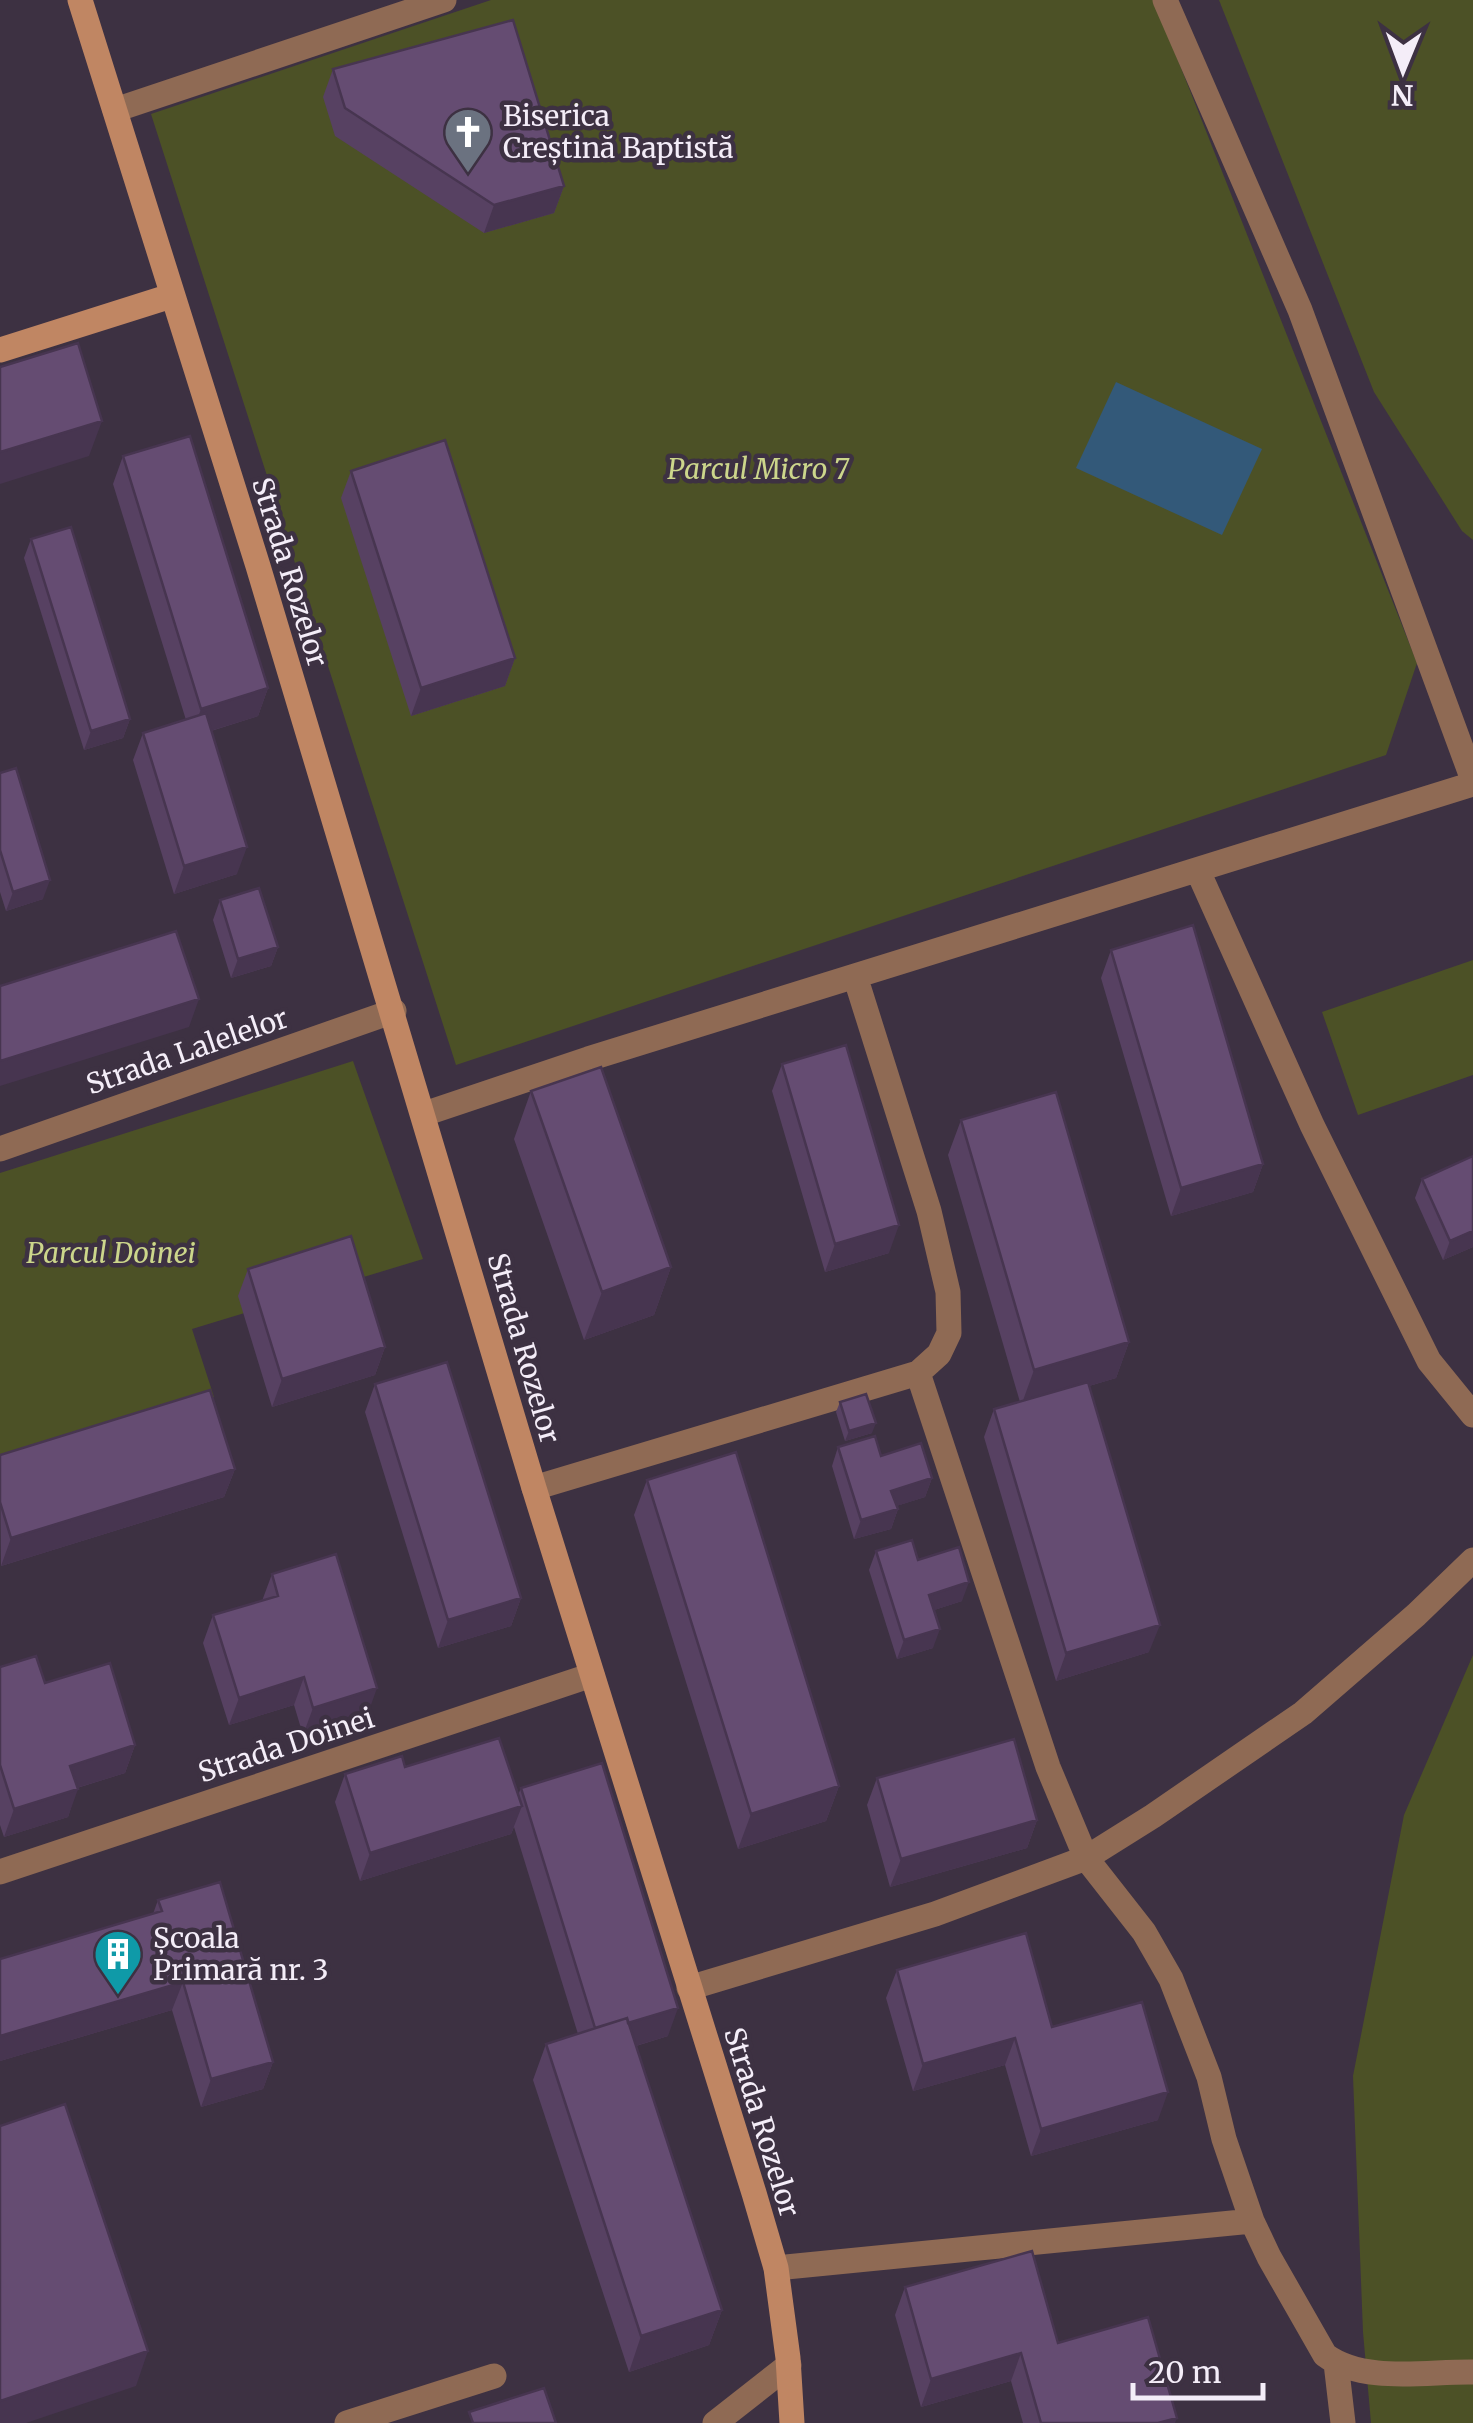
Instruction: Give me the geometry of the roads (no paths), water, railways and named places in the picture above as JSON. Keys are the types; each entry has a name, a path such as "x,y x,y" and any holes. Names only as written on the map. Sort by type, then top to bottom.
{"street":[{"name":"Strada Rozelor","path":"80,0 258,566 534,1488 776,2268 792,2423"},
{"path":"114,110 444,0"},
{"path":"424,1114 1473,782 1300,310 1165,0"},
{"path":"0,350 171,296"},
{"path":"1198,871 1312,1125 1420,1343 1473,1414"},
{"path":"534,1488 918,1374 939,1354 949,1333 948,1292 928,1211 855,976"},
{"name":"Strada Lalelelor","path":"0,1149 394,1011"},
{"path":"918,1374 1048,1766 1086,1858 1144,1932 1171,1978 1209,2077 1224,2140 1252,2221 1316,2339 1336,2363 1381,2372 1473,2372"},
{"path":"689,1988 936,1914 1086,1858 1303,1713 1473,1560"},
{"name":"Strada Doinei","path":"0,1872 592,1674"},
{"path":"776,2268 1252,2221"},
{"path":"1336,2363 1343,2423"},
{"path":"715,2423 788,2365"},
{"path":"347,2423 494,2376"}],"water":[{"path":"1116,382 1262,449 1222,535 1076,468"}],"place":[{"name":"Biserica Creștină Baptistă","path":"468,174"},
{"name":"Școala Primară nr. 3","path":"118,1996"}],"park label":[{"name":"Parcul Micro 7","path":"758,469"},
{"name":"Parcul Doinei","path":"111,1253"}]}
